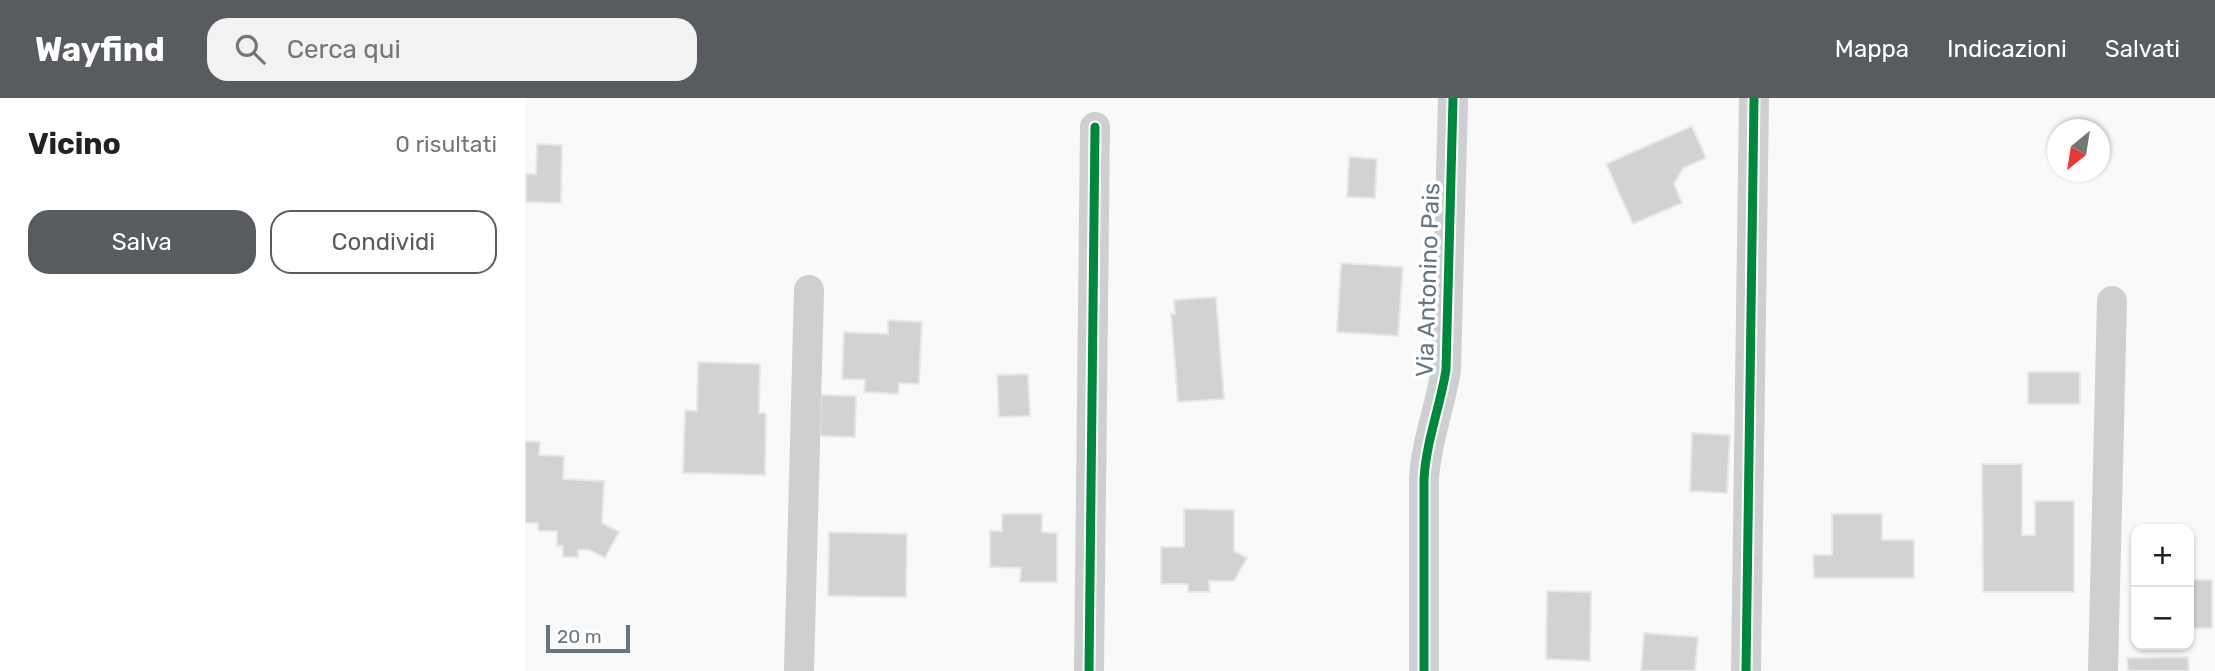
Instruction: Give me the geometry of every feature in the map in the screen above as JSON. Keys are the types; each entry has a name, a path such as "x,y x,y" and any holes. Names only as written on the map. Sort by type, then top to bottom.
{"street":[{"name":"Via Antonino Pais","path":"1423,671 1424,479 1427,451 1441,399 1447,360 1453,98"},
{"path":"1745,671 1754,98"},
{"path":"1089,671 1095,127"},
{"path":"799,671 809,290"},
{"path":"2103,671 2112,301"}],"building":[{"path":"1692,126 1706,158 1683,168 1674,184 1682,203 1633,224 1606,164"},
{"path":"537,144 562,145 561,203 526,202 526,174 536,174"},
{"path":"1349,157 1377,159 1375,198 1347,197"},
{"path":"1341,263 1403,267 1398,336 1337,332"},
{"path":"1216,297 1224,399 1178,402 1171,314 1175,314 1174,300"},
{"path":"888,320 922,322 919,384 899,383 898,394 864,392 865,380 842,379 844,332 888,334"},
{"path":"698,362 760,364 759,413 766,413 765,475 683,473 685,410 697,411"},
{"path":"2028,372 2080,372 2080,404 2028,404"},
{"path":"1028,374 1030,416 999,417 997,375"},
{"path":"821,395 856,396 855,437 820,436"},
{"path":"1692,433 1730,435 1727,493 1690,491"},
{"path":"525,441 540,442 539,455 564,456 563,479 604,481 602,523 619,532 605,558 590,550 578,550 578,557 563,557 563,546 557,546 557,531 538,531 538,523 525,523"},
{"path":"1982,464 2022,464 2022,535 2035,535 2035,501 2074,501 2074,592 1983,592"},
{"path":"1184,509 1234,510 1234,551 1247,558 1234,581 1209,581 1210,592 1188,592 1188,584 1161,584 1161,547 1184,547"},
{"path":"1002,514 1042,514 1042,532 1057,533 1057,582 1020,582 1021,568 990,567 990,531 1002,531"},
{"path":"1832,514 1882,514 1882,540 1914,540 1914,578 1814,578 1813,555 1832,555"},
{"path":"829,532 907,534 906,597 828,596"},
{"path":"2194,580 2212,580 2212,628 2194,628"},
{"path":"1547,591 1591,592 1590,661 1546,659"},
{"path":"1644,633 1698,637 1695,671 1641,671"},
{"path":"2188,657 2189,671 2128,671 2127,658"}],"cycle path":[{"path":"1424,671 1424,479 1427,452 1446,370 1453,98"},
{"path":"1746,671 1754,98"},
{"path":"1089,671 1095,127"}]}
